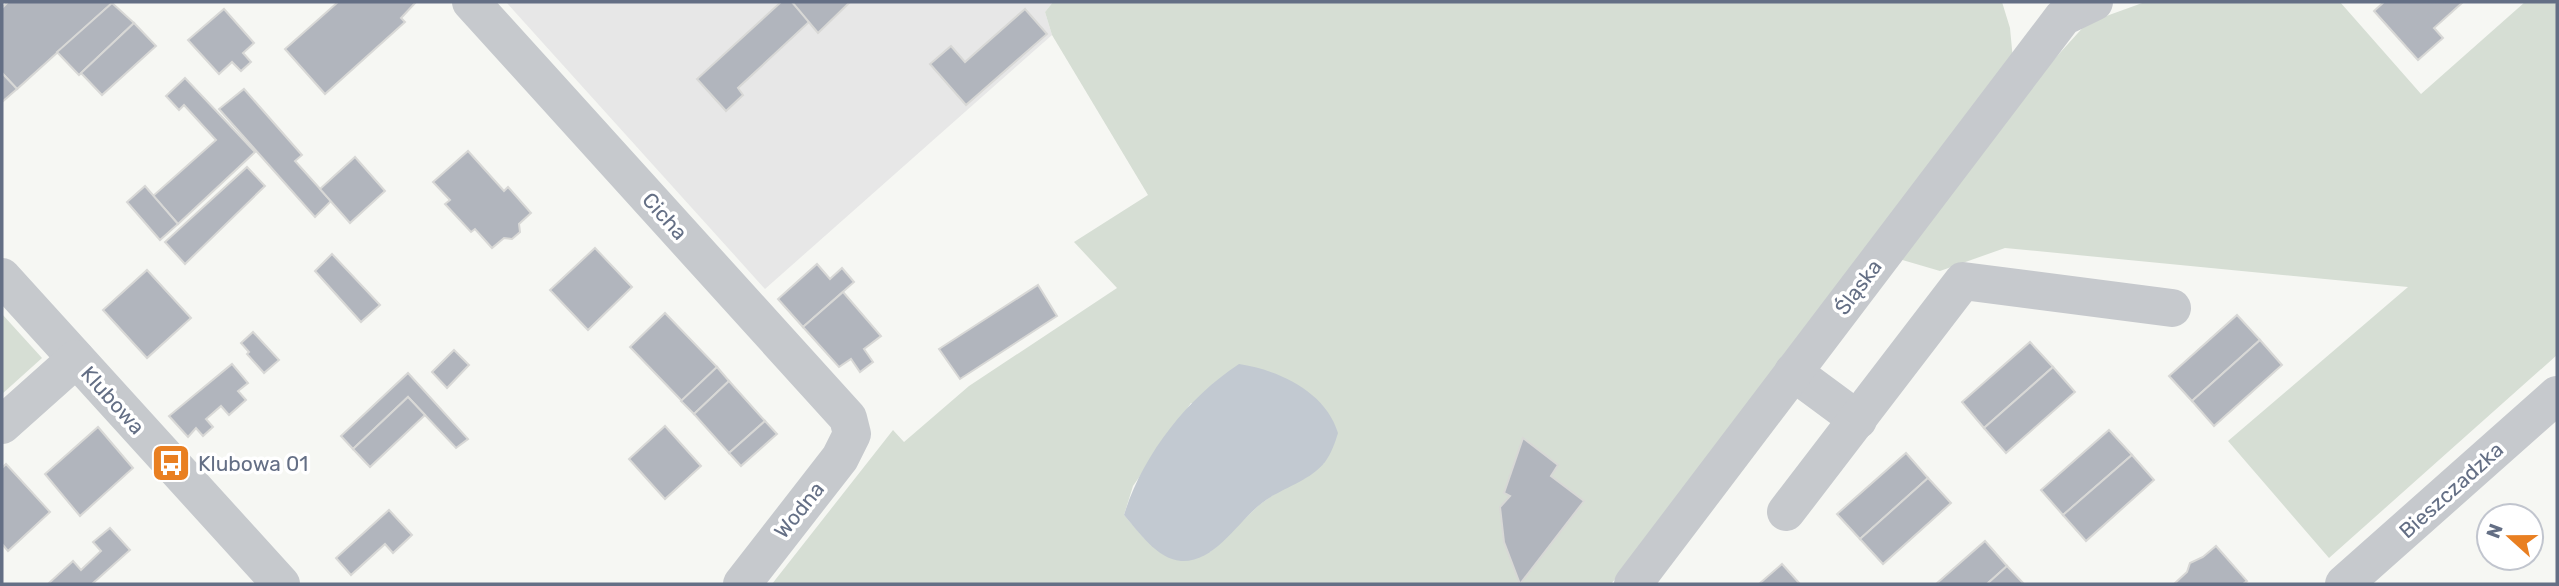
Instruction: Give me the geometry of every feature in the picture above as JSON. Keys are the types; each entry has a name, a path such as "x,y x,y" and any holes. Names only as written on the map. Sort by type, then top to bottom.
{"street":[{"name":"Cicha","path":"471,2 848,418 852,434"},
{"name":"Śląska","path":"1633,584 2068,7"},
{"name":"Klubowa","path":"2,277 281,584"},
{"path":"1786,512 1962,281 2172,309"},
{"path":"2,425 76,359"},
{"path":"1793,372 1858,420"},
{"name":"Bieszczadzka","path":"2344,584 2557,395"},
{"name":"Wodna","path":"742,584 841,458 852,434"}],"shaded area":[{"path":"506,2 1053,2 1045,12 1052,35 765,289"},
{"path":"1053,2 2002,2 2010,28 2013,60 1684,496 1611,584 772,584 893,430 904,442 969,386 1117,288 1074,242 1148,195 1052,35 1045,12","holes":["1191,403 1324,463 1305,478 1280,490 1259,505 1210,552 1164,555 1144,538 1124,515 1133,486"]},
{"path":"2145,2 2340,2 2421,94 2525,2 2554,2 2557,5 2557,355 2329,558 2228,441 2408,287 2005,248 1940,271 1899,259 2048,66 2087,23"},
{"path":"2,314 42,358 2,394"},
{"path":"1239,364 1285,378 1312,395 1332,419 1338,433 1336,441 1327,459 1318,469 1262,503 1215,548 1193,560 1172,559 1156,550 1124,515 1142,471 1169,430 1202,394"}],"building":[{"path":"8,2 112,3 17,89 2,73 2,8"},
{"path":"338,2 416,2 401,18 405,22 325,94 285,49"},
{"path":"781,2 792,2 810,21 738,88 743,95 726,111 697,79"},
{"path":"792,2 850,2 818,33"},
{"path":"2384,2 2463,2 2434,28 2443,38 2418,60 2374,11"},
{"path":"112,3 134,23 79,75 57,52"},
{"path":"224,9 254,43 243,53 251,62 241,71 232,62 219,74 188,40"},
{"path":"1025,9 1047,34 966,105 930,64 951,46 965,62"},
{"path":"134,23 156,46 102,95 81,73"},
{"path":"2,73 17,89 2,102"},
{"path":"185,78 255,152 178,224 153,196 216,140 184,105 179,110 166,96"},
{"path":"244,89 302,155 295,161 331,201 315,217 219,109"},
{"path":"468,151 504,191 508,187 531,213 519,224 520,232 512,239 504,238 492,248 475,229 471,232 445,204 450,200 433,182"},
{"path":"355,157 385,191 350,223 320,189"},
{"path":"247,167 265,186 185,264 165,242"},
{"path":"145,186 178,224 160,240 127,202"},
{"path":"595,248 632,287 588,330 550,290"},
{"path":"332,254 380,305 361,322 315,271"},
{"path":"817,264 830,279 842,268 854,282 803,327 778,299"},
{"path":"147,270 191,318 147,358 103,310"},
{"path":"1038,285 1057,316 960,379 939,349"},
{"path":"843,292 881,336 864,349 873,362 860,372 851,359 839,367 803,327"},
{"path":"665,313 717,367 682,401 630,347"},
{"path":"2237,315 2260,340 2192,401 2169,376"},
{"path":"253,332 279,360 264,373 241,343"},
{"path":"2260,340 2282,365 2214,426 2192,401"},
{"path":"2030,342 2053,367 1984,428 1962,402"},
{"path":"454,350 469,365 447,388 432,372"},
{"path":"232,364 248,383 238,391 246,400 229,415 221,406 206,419 213,427 203,436 196,428 188,437 169,416"},
{"path":"717,367 729,381 694,414 681,401"},
{"path":"2053,367 2075,392 2006,453 1984,428"},
{"path":"408,373 468,439 456,448 408,397 353,449 341,436"},
{"path":"729,381 765,421 729,453 694,414"},
{"path":"408,397 425,415 370,467 353,449"},
{"path":"765,421 777,434 741,466 729,453"},
{"path":"665,426 701,466 665,499 629,459"},
{"path":"98,427 133,468 80,516 45,474"},
{"path":"2109,430 2132,455 2063,515 2041,490"},
{"path":"1523,438 1558,465 1551,476 1584,501 1520,584 1504,542 1500,507 1510,496 1504,493"},
{"path":"1906,453 1928,478 1860,539 1837,514"},
{"path":"2132,455 2154,480 2086,541 2063,515"},
{"path":"6,464 50,512 8,551 2,544 2,468"},
{"path":"1928,478 1951,503 1883,564 1860,539"},
{"path":"389,510 412,535 393,553 385,544 351,575 336,558"},
{"path":"110,528 130,550 92,584 48,584 73,561 81,570 101,551 93,542"},
{"path":"1985,541 2007,566 1987,584 1936,584"},
{"path":"2216,546 2247,581 2243,584 2174,584 2187,572 2190,563"},
{"path":"1782,564 1800,584 1759,584"},
{"path":"2007,566 2024,584 1987,584"}],"place":[{"name":"Klubowa 01","path":"171,463"}]}
